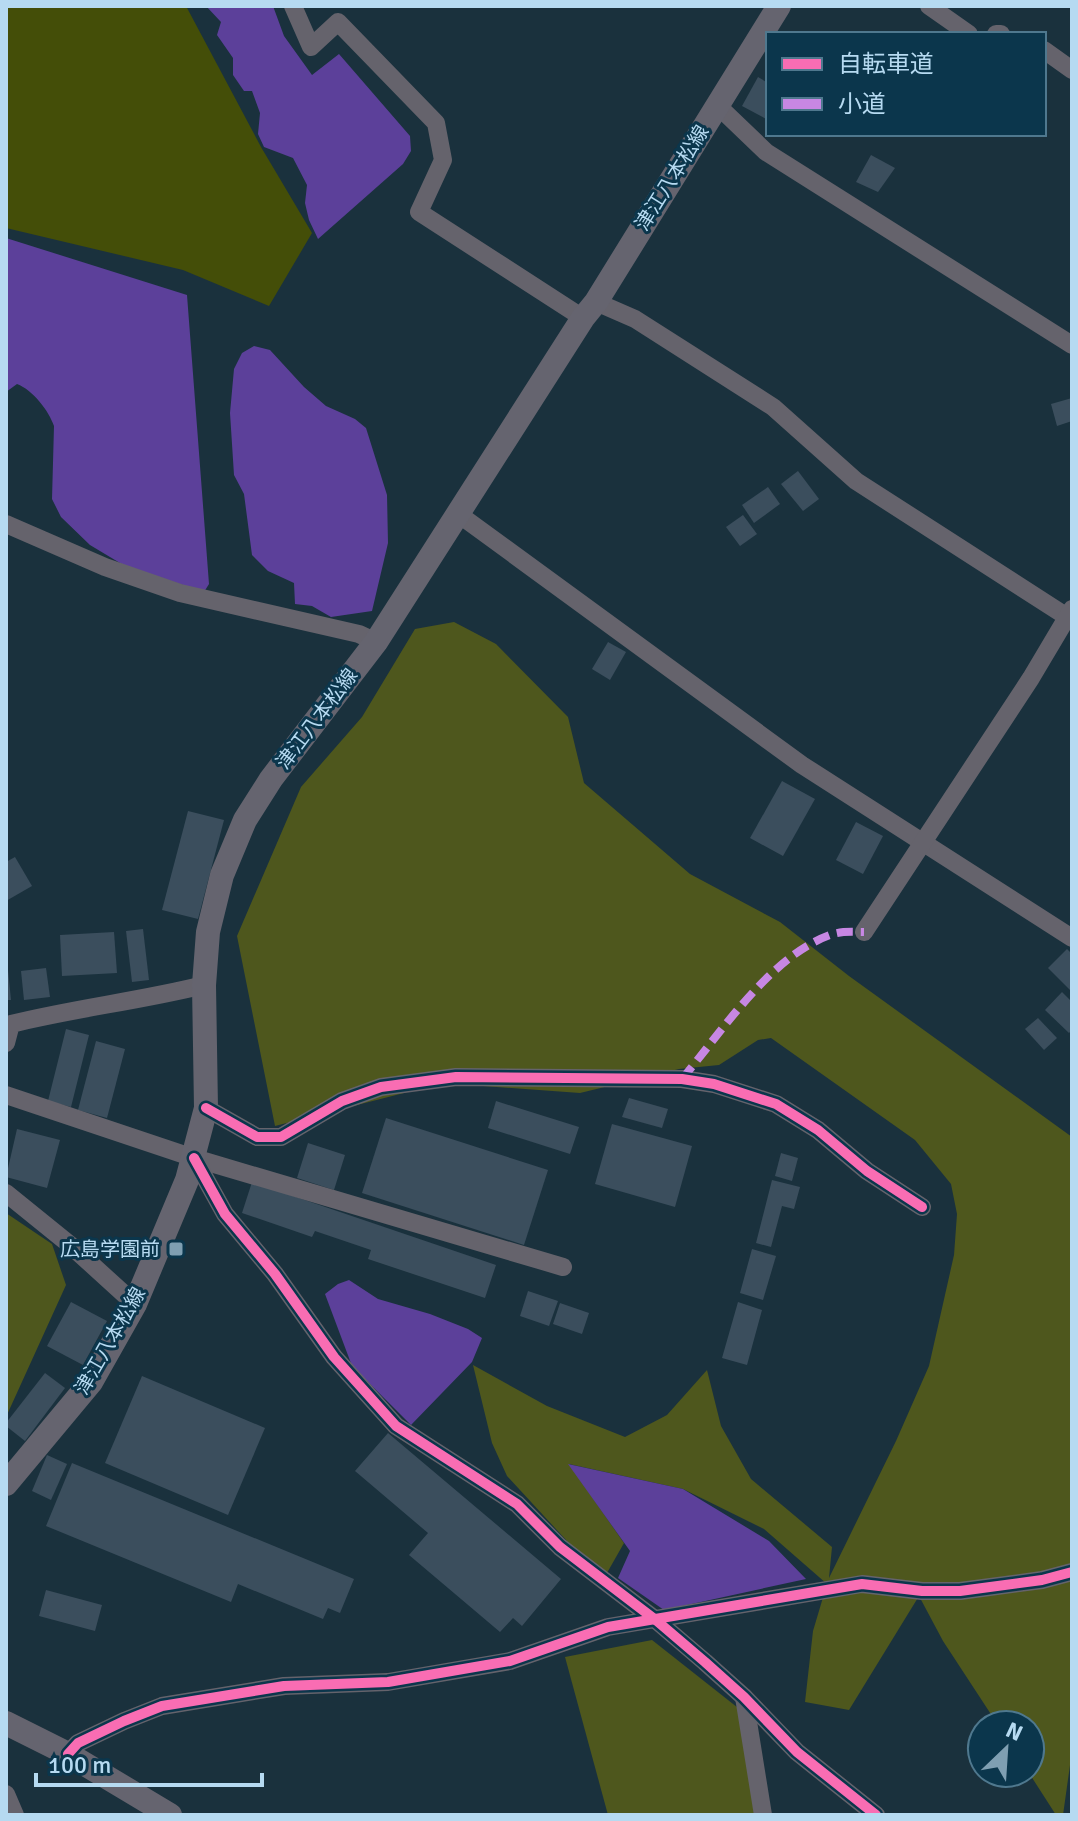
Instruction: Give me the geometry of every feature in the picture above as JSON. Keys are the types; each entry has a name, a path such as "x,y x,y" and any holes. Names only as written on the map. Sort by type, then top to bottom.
{"main road":[{"name":"津江八本松線","path":"6,1484 91,1382 135,1304 194,1158 206,1108 204,985 208,932 222,875 245,820 271,779 376,642 590,310 779,6"},
{"path":"6,1723 68,1754 170,1815"}],"street":[{"path":"293,6 311,47 338,22 436,123 443,160 419,212 590,310 635,319 773,407 856,481 1070,615 864,932"},
{"path":"929,6 966,32"},
{"path":"1046,51 1072,70"},
{"path":"717,105 766,152 1072,345"},
{"path":"457,513 802,765 1072,938"},
{"path":"6,526 105,567 180,593 359,634 376,642"},
{"path":"6,1043 11,1024 67,1010 204,985"},
{"path":"206,1108 257,1137 281,1137 342,1101 381,1087 456,1077 682,1079 714,1084 776,1104 818,1130 867,1171 922,1207"},
{"path":"6,1095 194,1158 563,1267"},
{"path":"194,1158 225,1214 275,1274 334,1357 396,1426 517,1504 560,1547 657,1621 744,1697 797,1752 876,1815"},
{"path":"6,1193 69,1244 135,1304"},
{"path":"68,1754 78,1743 162,1706 284,1686 388,1682 510,1661 608,1627 862,1584 922,1591 960,1591 1042,1580 1072,1572"},
{"path":"744,1697 763,1815"},
{"path":"6,1794 15,1815"}],"green space":[{"path":"6,6 186,6 261,147 312,233 269,306 183,270 6,228"},
{"path":"454,622 496,644 568,717 584,783 690,874 780,922 849,976 1072,1137 1072,1751 1063,1815 1056,1815 1039,1789 1046,1789 1046,1709 988,1709 943,1641 919,1596 849,1710 805,1702 813,1631 827,1584 764,1529 683,1489 569,1464 624,1543 603,1580 507,1476 492,1443 473,1365 547,1406 625,1437 667,1415 707,1370 721,1426 751,1479 832,1547 829,1578 929,1366 954,1255 957,1214 951,1184 915,1140 771,1038 758,1040 719,1065 679,1069 580,1093 443,1083 275,1126 237,936 301,787 362,717 415,629"},
{"path":"6,1213 52,1244 66,1285 6,1417"},
{"path":"652,1640 747,1715 759,1815 608,1815 565,1657"}],"shaded area":[{"path":"206,6 273,6 284,36 312,75 339,54 410,136 411,151 403,164 318,239 305,203 307,185 293,158 264,147 258,134 260,113 252,91 244,91 233,75 233,58 217,35 221,22"},
{"path":"6,238 187,295 209,584 204,592 125,566 90,545 61,517 52,499 52,420 40,402 23,387 17,384 6,392"},
{"path":"254,346 270,350 326,406 355,419 366,428 387,495 388,543 372,611 331,617 312,606 295,604 294,583 268,571 252,555 244,494 234,475 230,413 234,369 242,353"},
{"path":"349,1280 378,1299 430,1314 482,1338 472,1362 411,1425 352,1366 325,1294"},
{"path":"568,1464 683,1489 769,1541 806,1579 664,1610 618,1578 630,1551"}],"building":[{"path":"758,77 766,82 766,119 742,106"},
{"path":"871,155 895,168 878,192 856,182"},
{"path":"1072,398 1072,421 1057,426 1051,404"},
{"path":"798,471 819,499 803,511 781,484"},
{"path":"768,487 780,504 754,523 742,505"},
{"path":"743,515 757,534 740,546 726,527"},
{"path":"608,642 626,652 610,680 592,669"},
{"path":"782,781 815,799 783,856 750,838"},
{"path":"188,811 224,820 198,919 162,910"},
{"path":"856,822 883,836 863,874 836,860"},
{"path":"15,857 32,886 6,901 6,862"},
{"path":"143,929 149,980 132,982 126,931"},
{"path":"114,932 117,973 62,976 60,935"},
{"path":"1067,949 1072,954 1072,992 1048,968"},
{"path":"46,968 50,997 24,1000 21,971"},
{"path":"8,970 11,1000 6,1000"},
{"path":"1062,992 1072,1002 1072,1030 1069,1033 1045,1010"},
{"path":"1038,1018 1057,1038 1044,1050 1025,1029"},
{"path":"66,1029 89,1035 71,1107 48,1101"},
{"path":"96,1041 125,1049 107,1118 78,1110"},
{"path":"629,1098 668,1109 662,1128 622,1117"},
{"path":"496,1101 579,1127 570,1154 488,1128"},
{"path":"386,1118 548,1170 524,1245 362,1193"},
{"path":"612,1124 692,1146 675,1207 595,1184"},
{"path":"17,1129 60,1140 47,1188 6,1177"},
{"path":"308,1143 345,1155 334,1190 297,1178"},
{"path":"781,1153 798,1158 792,1181 775,1176"},
{"path":"772,1180 800,1187 794,1209 782,1206 771,1247 756,1243"},
{"path":"252,1182 496,1265 485,1298 368,1259 371,1250 315,1231 312,1237 242,1213"},
{"path":"752,1249 776,1256 763,1300 740,1293"},
{"path":"528,1291 558,1301 549,1326 520,1316"},
{"path":"71,1302 107,1321 83,1365 47,1346"},
{"path":"738,1302 762,1310 747,1365 722,1358"},
{"path":"560,1303 589,1313 582,1334 553,1324"},
{"path":"45,1373 65,1388 25,1441 6,1423"},
{"path":"142,1376 265,1428 228,1515 105,1463"},
{"path":"388,1433 561,1579 522,1626 513,1618 500,1632 409,1555 428,1533 355,1471"},
{"path":"47,1455 67,1464 51,1500 32,1491"},
{"path":"72,1463 354,1579 340,1613 328,1608 323,1619 238,1584 231,1602 46,1526"},
{"path":"46,1590 102,1605 95,1631 39,1616"}],"marked path":[{"path":"682,1079 750,996 789,958 833,934 864,932"}],"cycle path":[{"path":"206,1108 257,1137 281,1137 342,1101 381,1087 456,1077 682,1079 714,1084 776,1104 818,1130 867,1171 922,1207"},
{"path":"194,1158 225,1214 275,1274 334,1357 396,1426 517,1504 560,1547 657,1621 744,1697 797,1752 876,1815"},
{"path":"68,1754 78,1743 162,1706 284,1686 388,1682 510,1661 608,1627 862,1584 922,1591 960,1591 1042,1580 1072,1572"}],"place":[{"name":"広島学園前","path":"176,1249"}]}
